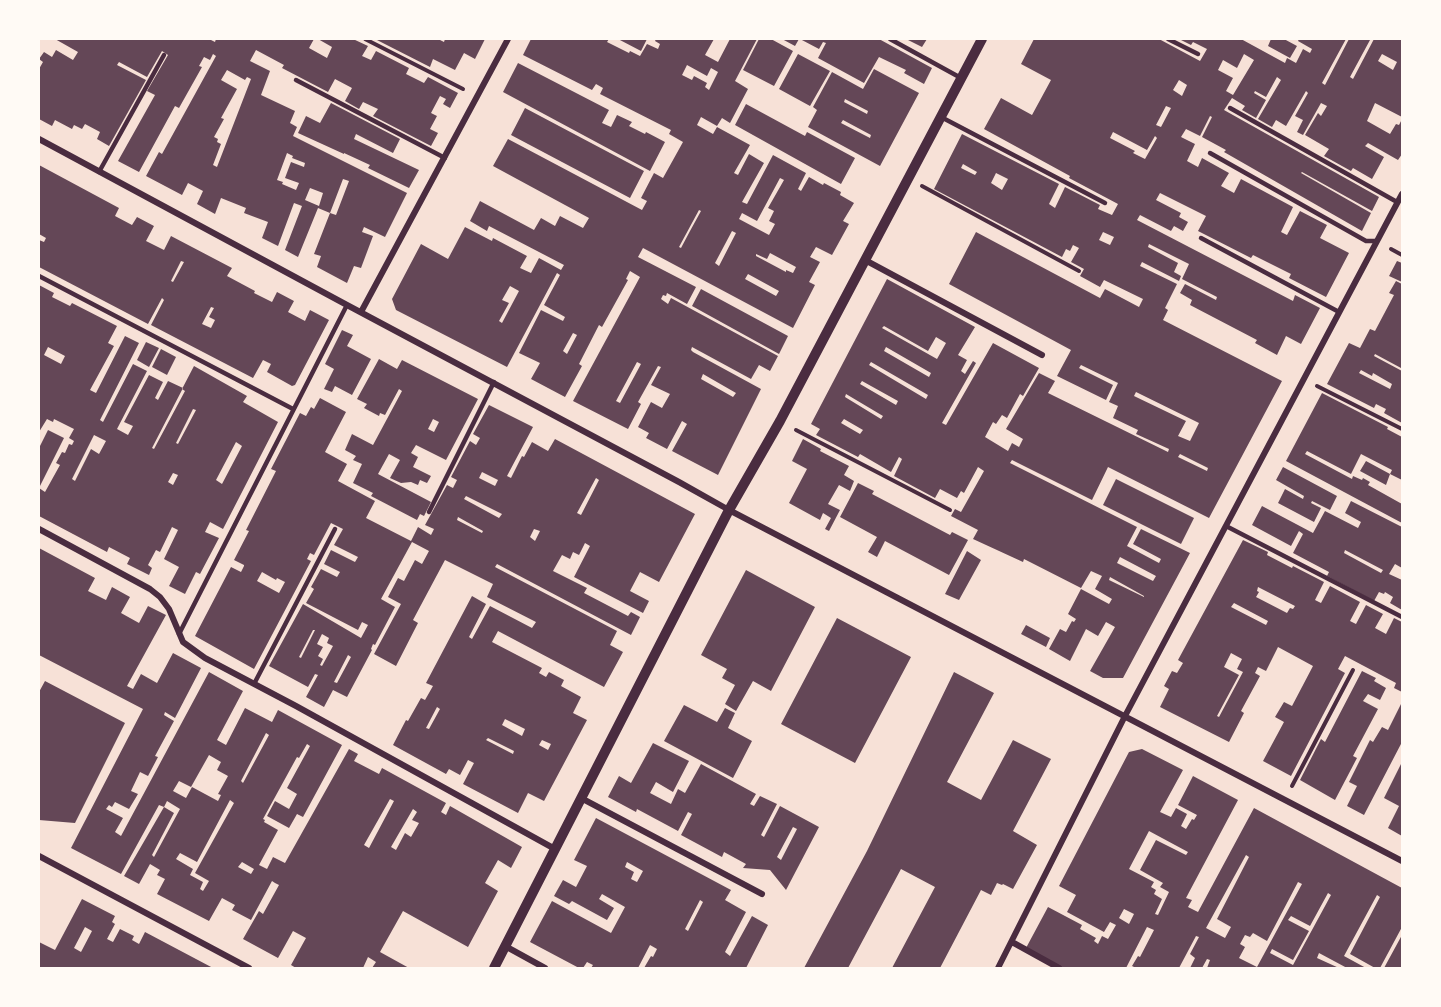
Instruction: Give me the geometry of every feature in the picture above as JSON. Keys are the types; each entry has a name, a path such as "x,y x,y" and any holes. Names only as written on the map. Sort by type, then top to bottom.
{"street":[{"path":"361,312 508,39"},
{"path":"494,968 729,510 780,421 982,39"},
{"path":"39,139 729,510 1402,861"},
{"path":"998,968 1125,716 1402,194"},
{"path":"865,260 1042,355"},
{"path":"39,529 150,589 169,609 183,642 198,654 555,849"},
{"path":"581,798 762,894"},
{"path":"39,856 249,968"},
{"path":"1012,942 1059,968"},
{"path":"505,946 545,968"}],"lane":[{"path":"890,39 961,78"},
{"path":"1168,39 1198,54"},
{"path":"99,172 164,55"},
{"path":"296,80 445,158"},
{"path":"1230,108 1397,202"},
{"path":"941,117 1106,202"},
{"path":"1210,153 1366,241 1377,241"},
{"path":"1201,238 1339,312"},
{"path":"39,276 294,409"},
{"path":"179,634 347,305"},
{"path":"429,512 494,382"},
{"path":"1226,526 1402,617"},
{"path":"254,684 335,529"}],"path":[{"path":"365,39 477,96"},
{"path":"908,179 1079,271"},
{"path":"1303,379 1402,429"},
{"path":"780,421 950,510"},
{"path":"1284,800 1353,670"}],"building":[{"path":"55,39 209,39 215,42 216,39 314,39 309,48 327,58 332,47 318,39 353,39 368,46 362,56 371,60 376,51 409,68 406,74 424,83 428,77 458,93 450,108 443,104 446,99 440,96 431,113 437,116 430,129 438,133 431,146 373,116 378,109 363,102 359,109 345,101 352,88 335,79 328,92 282,68 284,65 256,50 250,61 270,71 261,95 295,111 290,123 297,127 293,136 407,193 385,237 364,227 362,232 373,236 361,268 354,266 347,283 317,267 321,256 314,254 330,213 318,208 298,257 285,250 302,206 294,203 278,246 262,238 268,222 244,213 246,208 221,198 215,214 197,204 203,191 188,183 182,195 146,176 159,152 162,154 216,56 213,54 210,60 204,57 199,66 202,67 179,108 175,106 139,172 118,161 155,95 147,91 168,55 162,51 147,77 119,62 117,65 146,80 109,146 97,139 100,132 85,124 82,129 74,125 72,129 55,120 52,126 39,119 39,69 43,62 39,59 44,52 52,57 56,50 73,60 78,52","holes":["227,70 245,80 247,77 251,79 217,167 213,165 221,144 214,137 224,119 221,118 237,89 221,80","287,153 293,156 292,158 305,163 304,167 291,162 285,178 299,183 296,190 277,180","343,179 349,181 336,215 330,213","310,188 323,193 319,206 305,200"]},
{"path":"375,39 438,39 444,42 445,39 485,39 475,59 464,53 455,70 433,59 430,67"},
{"path":"531,39 609,39 607,42 640,56 647,44 658,49 660,44 655,41 656,39 714,39 705,55 718,62 730,39 757,39 735,81 748,89 730,123 722,118 717,126 701,117 697,125 713,134 717,127 750,145 734,173 738,175 749,154 764,163 742,202 747,204 773,155 806,173 798,189 801,191 809,177 841,192 840,195 854,203 843,221 849,224 832,255 816,247 810,257 820,262 809,282 815,285 793,328 643,248 638,257 696,287 687,304 667,293 666,296 663,295 661,299 668,304 671,298 778,356 770,371 759,365 751,379 692,347 693,352 761,389 718,475 672,451 687,424 682,421 667,449 646,438 649,433 638,427 651,402 662,408 670,394 651,385 661,367 658,366 638,402 641,404 628,429 573,401 640,277 630,271 626,279 628,280 602,327 599,325 579,364 582,366 565,397 531,379 540,363 519,353 541,310 563,321 565,317 544,305 560,275 557,273 507,367 396,310 392,299 421,244 448,259 465,227 492,241 493,238 527,256 520,268 531,273 539,258 561,270 564,265 489,226 487,231 470,221 480,201 534,230 541,218 555,226 560,216 583,228 589,218 493,166 508,139 642,210 647,201 641,198 654,173 663,178 683,142 669,134 671,130 600,94 603,88 596,84 592,90 523,55","holes":["687,65 707,76 711,68 718,72 709,90 705,87 707,83 694,76 692,80 682,75","780,178 784,180 768,208 774,211 769,221 775,224 769,235 739,219 742,213 757,221","699,210 701,211 681,248 679,247","732,231 736,233 719,266 715,263","770,253 796,267 793,273 786,270 786,272 756,254 767,259","748,274 779,291 776,296 745,279","510,286 519,291 502,323 499,321 509,303 502,300","573,333 577,335 567,354 563,351","637,362 641,364 620,403 616,401","703,374 736,393 733,397 701,379"]},
{"path":"618,39 647,39 641,51"},
{"path":"759,39 771,39 793,51 774,86 743,70"},
{"path":"782,39 799,39 795,46"},
{"path":"800,39 879,39 932,68 924,84 904,73 906,70 879,57 864,83 818,58 826,43 823,42 819,49"},
{"path":"906,39 927,39 922,47"},
{"path":"1034,39 1159,39 1200,61 1207,49 1193,42 1191,45 1179,39 1241,39 1285,63 1287,58 1296,63 1303,49 1310,53 1312,49 1298,41 1299,39 1346,39 1322,83 1325,85 1349,39 1370,40 1350,77 1353,79 1374,39 1402,39 1402,117 1375,103 1367,121 1390,134 1402,119 1402,154 1398,160 1368,143 1365,146 1384,157 1372,179 1353,168 1351,171 1324,156 1329,149 1305,135 1318,113 1321,116 1327,106 1321,103 1303,135 1297,132 1303,120 1295,116 1308,93 1306,91 1286,126 1276,120 1272,127 1258,119 1281,80 1277,77 1266,97 1255,91 1254,93 1266,100 1256,118 1242,110 1245,106 1232,98 1224,110 1379,197 1372,211 1301,173 1371,213 1362,231 1202,137 1212,117 1210,116 1200,136 1186,129 1181,137 1195,144 1187,161 1198,167 1202,158 1229,173 1221,186 1234,193 1241,179 1293,207 1281,232 1287,235 1300,211 1327,225 1320,238 1349,253 1326,297 1289,278 1291,274 1253,255 1251,258 1198,231 1206,216 1160,193 1156,200 1181,213 1179,217 1188,222 1183,231 1174,226 1171,231 1140,215 1137,220 1293,301 1295,295 1320,308 1301,344 1286,336 1277,355 1255,343 1257,340 1190,305 1192,300 1180,293 1185,284 1216,300 1217,297 1182,279 1189,264 1149,244 1148,247 1178,263 1174,272 1181,276 1179,281 1142,262 1140,266 1177,284 1165,308 1168,310 1163,320 1282,381 1209,518 1108,467 1092,500 1012,460 1010,463 1137,527 1127,546 1159,563 1161,559 1133,544 1141,529 1190,553 1123,678 1103,678 1090,671 1115,627 1106,622 1098,636 1086,629 1070,661 1049,649 1060,629 1066,632 1072,621 1076,619 1068,614 1081,589 1109,604 1112,599 1095,589 1102,576 1091,571 1081,588 1024,559 1023,562 973,539 978,530 951,516 955,509 961,512 984,471 978,467 964,493 961,491 957,498 940,489 935,498 894,476 902,459 899,457 891,472 860,454 858,457 816,435 820,429 811,424 887,279 975,327 958,355 967,360 961,371 965,374 973,361 976,363 942,423 946,425 993,343 1039,368 1023,396 1020,394 1007,418 1002,415 996,424 993,422 985,437 1008,451 1012,443 1019,447 1023,439 1006,429 1039,373 1055,381 1048,393 1168,452 1169,449 1136,434 1138,430 1113,418 1118,406 1109,402 1118,383 1081,365 1079,368 1113,385 1106,400 1057,376 1071,350 949,284 976,232 1100,298 1105,289 1139,307 1143,299 1104,280 1100,287 1080,276 1084,269 1071,262 1079,248 1073,245 1070,251 1066,249 1062,257 934,189 962,134 1059,184 1049,204 1055,208 1065,187 1100,205 1098,209 1112,215 1118,204 984,129 1001,98 1032,115 1051,80 1021,64","holes":["1244,54 1254,60 1233,95 1226,91 1233,78 1218,70 1223,60 1237,68","1382,54 1397,62 1393,70 1378,61","1179,80 1187,85 1182,96 1173,90","1166,106 1171,108 1161,127 1156,125","1113,132 1147,150 1155,136 1157,138 1145,159 1133,153 1135,151 1110,138","963,164 977,172 975,175 961,168","996,173 1008,179 1002,190 991,183","1103,232 1114,237 1110,245 1099,240","884,326 928,351 936,337 946,343 937,359 882,328","886,347 931,373 929,377 884,351","871,362 928,395 926,399 869,365","862,381 898,401 896,405 860,384","1136,392 1199,423 1190,441 1178,436 1186,421 1134,396","846,394 883,416 881,419 845,397","844,419 863,430 860,434 841,423","1180,454 1208,468 1207,471 1178,457","1120,557 1156,576 1153,581 1117,563","1110,577 1144,596 1144,597 1109,580"]},
{"path":"1271,39 1284,39 1297,46 1290,58 1268,46"},
{"path":"798,54 830,71 810,106 779,89"},
{"path":"518,63 609,110 602,123 611,127 617,115 632,122 629,126 665,142 650,171 503,92"},
{"path":"874,69 919,93 880,166 808,127 817,110 813,107 832,72 863,89","holes":["845,99 868,111 867,114 844,102","843,120 871,135 870,138 841,123"]},
{"path":"331,103 400,139 393,153 356,134 354,139 419,170 409,188 368,168 370,165 298,133 306,116 320,123"},
{"path":"746,104 805,136 807,132 855,158 841,184 735,125"},
{"path":"525,108 644,171 630,198 511,135"},
{"path":"39,165 119,208 115,216 132,225 137,217 154,226 146,241 164,250 171,236 232,268 227,276 255,291 254,293 272,302 277,292 294,301 288,312 305,321 310,310 329,320 295,385 292,386 267,372 271,364 263,360 253,378 151,325 164,300 162,298 148,324 39,267 39,240 44,242 46,238 39,234","holes":["181,261 184,262 173,282 171,281","211,307 214,308 209,317 215,320 211,328 202,324"]},
{"path":"1397,261 1402,263 1402,282 1389,276"},
{"path":"1396,281 1402,284 1402,366 1401,368 1375,354 1374,356 1402,371 1402,423 1384,413 1386,409 1376,404 1374,408 1327,384 1349,343 1360,348 1370,329 1375,331 1394,295 1389,293","holes":["1361,370 1372,376 1373,373 1392,384 1390,389 1359,373"]},
{"path":"39,285 54,293 52,297 70,306 72,303 117,326 108,343 114,346 90,390 96,393 125,336 139,343 100,420 103,422 133,364 147,371 117,429 128,435 133,426 124,422 149,375 163,382 155,398 158,400 168,381 183,388 194,366 247,396 243,402 278,422 223,529 210,522 205,532 219,538 200,574 196,572 185,594 169,586 179,567 164,559 178,530 172,527 160,552 156,550 148,565 152,568 149,575 127,564 130,558 109,547 107,552 39,516 39,488 45,492 60,465 56,463 62,452 65,453 69,444 72,445 74,441 69,438 74,429 54,419 53,422 47,419 39,432","holes":["48,347 65,356 61,364 44,355","182,389 185,391 154,449 152,448","193,409 196,410 178,444 176,443","94,435 106,441 99,454 91,449 75,481 72,479","236,442 242,446 222,484 216,480","173,473 178,475 173,485 168,482"]},
{"path":"701,289 788,336 779,354 692,306"},
{"path":"342,330 353,335 347,346 371,359 352,395 335,386 332,392 324,389 334,369 325,364"},
{"path":"146,342 159,348 149,367 137,360"},
{"path":"161,349 176,357 167,375 152,367"},
{"path":"379,359 397,369 402,360 478,399 446,460 416,445 411,453 418,457 413,467 431,476 427,483 420,480 418,485 411,482 401,483 390,478 400,460 389,454 378,474 431,502 424,516 420,514 417,520 371,496 373,493 353,483 362,464 353,460 356,456 345,450 352,434 373,445 402,391 399,389 385,415 380,413 379,416 364,408 367,404 357,399","holes":["433,419 439,422 434,432 428,429"]},
{"path":"1322,393 1388,427 1387,429 1402,437 1402,480 1390,474 1392,470 1361,454 1351,474 1307,451 1305,454 1352,479 1353,476 1362,480 1363,478 1370,482 1368,485 1402,504 1402,523 1286,461"},
{"path":"320,398 346,412 325,452 347,464 338,481 375,501 366,518 411,541 418,527 431,535 434,529 425,525 447,485 453,488 457,480 451,477 470,441 476,445 480,438 473,434 489,405 533,427 507,476 511,478 532,442 548,451 555,439 695,514 659,582 640,572 630,591 649,601 643,613 574,577 590,546 585,543 579,555 573,552 570,559 562,555 553,571 587,588 584,593 628,616 631,612 640,617 631,635 497,564 495,567 617,631 610,645 623,652 604,687 498,631 492,642 542,668 539,673 546,677 549,672 564,680 561,686 581,697 573,713 587,720 544,801 528,793 518,813 463,784 474,763 468,760 460,775 449,769 446,774 393,745 406,720 408,721 421,698 425,700 433,686 426,683 472,596 486,604 469,637 472,639 490,606 532,628 536,622 487,597 493,584 445,560 413,620 418,623 396,666 374,654 401,604 388,597 398,578 404,581 415,560 422,564 429,551 412,542 381,599 395,607 375,645 373,644 347,697 333,690 324,707 306,697 318,675 315,674 308,687 269,666 303,604 361,638 368,625 362,622 358,630 306,603 314,589 311,587 321,569 337,577 340,572 324,564 331,550 355,562 358,557 334,545 343,529 331,523 314,555 310,553 307,559 311,561 254,669 195,636 231,567 241,572 244,565 234,560 249,531 246,530 276,471 271,469 300,413 306,416 311,407 314,409","holes":["482,472 498,480 495,486 479,478","596,478 599,480 581,515 577,513","466,496 502,514 499,518 464,499","458,517 483,531 482,533 457,520","534,529 540,531 535,541 530,537","262,572 285,582 279,593 257,581","315,630 301,658 299,657","322,634 329,638 327,643 333,646 322,666 320,665 323,659 318,656 323,647 317,644","348,655 351,657 337,683 334,682","437,707 440,709 429,729 426,728","505,719 525,729 522,736 502,725","488,738 514,751 513,754 486,740","542,740 551,744 548,750 539,745"]},
{"path":"48,430 64,438 39,488 39,448"},
{"path":"803,439 849,466 844,475 854,481 850,491 839,485 828,504 840,510 829,531 825,529 831,518 823,513 820,520 789,503 807,469 792,461"},
{"path":"1366,461 1390,474 1386,485 1360,471"},
{"path":"1283,467 1337,496 1330,510 1312,501 1311,503 1321,508 1314,522 1278,503 1285,489 1303,499 1304,496 1276,480"},
{"path":"1116,479 1194,518 1181,544 1103,505"},
{"path":"858,483 874,491 872,494 950,535 952,532 968,540 949,575 885,541 877,557 868,552 877,537 840,517"},
{"path":"1351,501 1402,527 1402,568 1395,564 1389,574 1402,580 1402,610 1390,603 1393,597 1385,592 1384,594 1379,592 1374,601 1327,576 1329,572 1293,553 1303,534 1299,531 1291,546 1252,525 1262,506 1313,533 1325,511 1358,528 1361,522 1345,513","holes":["1345,550 1383,570 1381,573 1344,553"]},
{"path":"1243,540 1268,552 1267,555 1292,568 1293,566 1324,582 1315,600 1321,603 1330,586 1360,602 1350,621 1356,624 1366,605 1383,614 1375,628 1386,634 1394,618 1402,622 1402,692 1394,688 1396,683 1345,656 1338,669 1345,673 1291,776 1263,761 1284,722 1275,717 1284,702 1292,706 1313,666 1278,647 1266,671 1258,667 1255,673 1260,676 1241,711 1244,713 1229,742 1160,707 1169,689 1164,686 1172,671 1177,673 1183,663 1178,660","holes":["1258,587 1295,606 1287,613 1256,597 1259,592","1234,603 1268,621 1266,625 1231,607","1231,653 1242,659 1237,669 1243,672 1219,717 1217,716 1239,675 1224,667"]},
{"path":"39,548 95,578 88,591 106,600 112,587 130,597 121,613 139,623 148,606 166,615 127,686 133,689 141,674 157,683 173,653 201,668 175,718 165,712 164,715 174,721 155,756 158,757 148,776 140,772 131,791 138,794 129,809 115,802 112,807 109,805 106,809 123,818 115,832 121,836 209,672 243,691 217,740 226,745 245,708 272,722 278,710 342,745 303,817 297,814 289,828 267,816 275,801 289,809 297,794 287,788 310,746 307,744 299,758 297,757 263,819 264,822 278,830 259,865 267,869 273,857 285,863 349,749 358,754 354,761 379,774 382,768 446,803 441,812 446,815 450,806 522,847 511,868 498,860 485,883 498,891 468,947 403,911 380,952 409,968 372,968 376,962 368,957 363,968 296,968 291,965 306,938 293,931 278,958 243,939 259,911 263,914 279,885 272,881 251,920 232,910 235,905 222,898 209,921 157,894 165,879 157,875 160,870 150,864 139,884 124,876 164,807 159,805 121,874 71,848 143,709 39,655","holes":["266,733 269,735 243,783 241,781","209,755 221,762 217,770 228,776 218,794 221,795 218,801 192,787 186,798 173,791 179,781 191,787","390,799 394,801 369,848 364,845","230,800 234,803 195,873 209,881 203,891 200,889 203,882 190,875 193,869 176,859 180,853 197,862","167,801 180,809 154,857 152,855 174,813 164,807","413,809 417,812 412,820 419,823 411,837 405,833 396,850 391,847","242,862 254,869 251,874 238,867"]},
{"path":"967,551 981,560 959,600 945,594"},
{"path":"746,570 815,607 771,691 753,681 736,711 725,704 735,685 722,678 727,669 701,655"},
{"path":"837,618 911,657 855,763 781,724"},
{"path":"1026,625 1050,638 1046,647 1021,634"},
{"path":"1362,671 1376,678 1374,681 1386,688 1380,700 1368,694 1363,701 1378,709 1353,756 1357,758 1335,800 1300,780 1321,739 1325,742"},
{"path":"954,672 994,693 947,782 981,800 1013,740 1051,759 1013,831 1037,845 1013,889 997,883 991,895 981,890 940,968 892,968 935,887 901,869 848,968 804,968 867,851"},
{"path":"45,681 125,723 75,823 39,820 39,692"},
{"path":"1402,702 1402,742 1364,815 1347,806 1357,786 1349,782 1370,740 1373,742 1382,727 1388,730"},
{"path":"684,705 717,722 725,708 735,713 728,728 752,741 733,778 664,741"},
{"path":"653,743 689,761 673,792 656,782 650,793 671,804 678,789 685,793 701,764 756,794 750,804 754,806 760,796 777,804 761,835 764,837 780,806 819,827 786,890 770,870 743,868 746,864 724,852 722,857 681,835 692,814 688,812 678,831 637,809 636,812 608,797 619,776 631,783","holes":["793,827 797,829 781,860 777,857"]},
{"path":"1142,749 1183,770 1160,812 1171,817 1176,808 1187,814 1181,826 1186,829 1197,815 1178,805 1193,776 1238,800 1186,898 1192,900 1188,907 1198,912 1254,808 1402,888 1402,927 1380,968 1375,968 1350,954 1380,897 1377,895 1344,956 1366,968 1347,968 1319,953 1317,958 1339,968 1207,968 1210,960 1207,959 1202,968 1190,968 1195,958 1190,954 1199,937 1196,936 1179,968 1136,968 1132,966 1138,956 1140,957 1154,930 1147,927 1126,968 1063,968 1026,948 1048,907 1082,925 1080,929 1096,938 1094,941 1098,944 1102,936 1108,939 1116,925 1110,922 1104,932 1067,912 1076,895 1059,886 1129,752","holes":["1149,831 1188,852 1186,855 1156,840 1140,870 1163,883 1160,887 1169,892 1158,915 1155,914 1162,899 1154,894 1156,890 1151,887 1154,882 1129,869","1246,855 1249,857 1217,919 1231,927 1225,938 1206,928","1298,882 1302,884 1257,967 1239,958 1245,947 1240,944 1245,935 1250,937 1253,933 1267,941","1328,893 1331,895 1293,965 1270,953 1272,949 1293,960 1309,931 1288,920 1291,916 1310,926","1124,909 1134,914 1129,924 1119,918"]},
{"path":"1402,762 1402,836 1388,828 1399,806 1384,798"},
{"path":"596,818 731,890 725,900 746,912 725,952 730,956 752,916 768,925 746,968 644,968 657,949 650,945 638,968 591,968 593,965 587,962 583,968 579,968 530,942 552,901 611,933 625,907 602,894 599,899 614,908 607,920 572,901 569,904 554,896 563,880 576,887 587,866 574,860","holes":["627,862 643,871 637,882 631,879 634,872 625,867","700,900 703,902 688,931 685,929"]},
{"path":"82,899 115,916 112,922 115,924 107,939 113,942 120,929 134,936 132,940 139,944 145,932 213,968 39,968 39,942 55,950","holes":["85,927 92,931 81,952 74,948"]},
{"path":"1402,935 1402,968 1384,968"}]}
